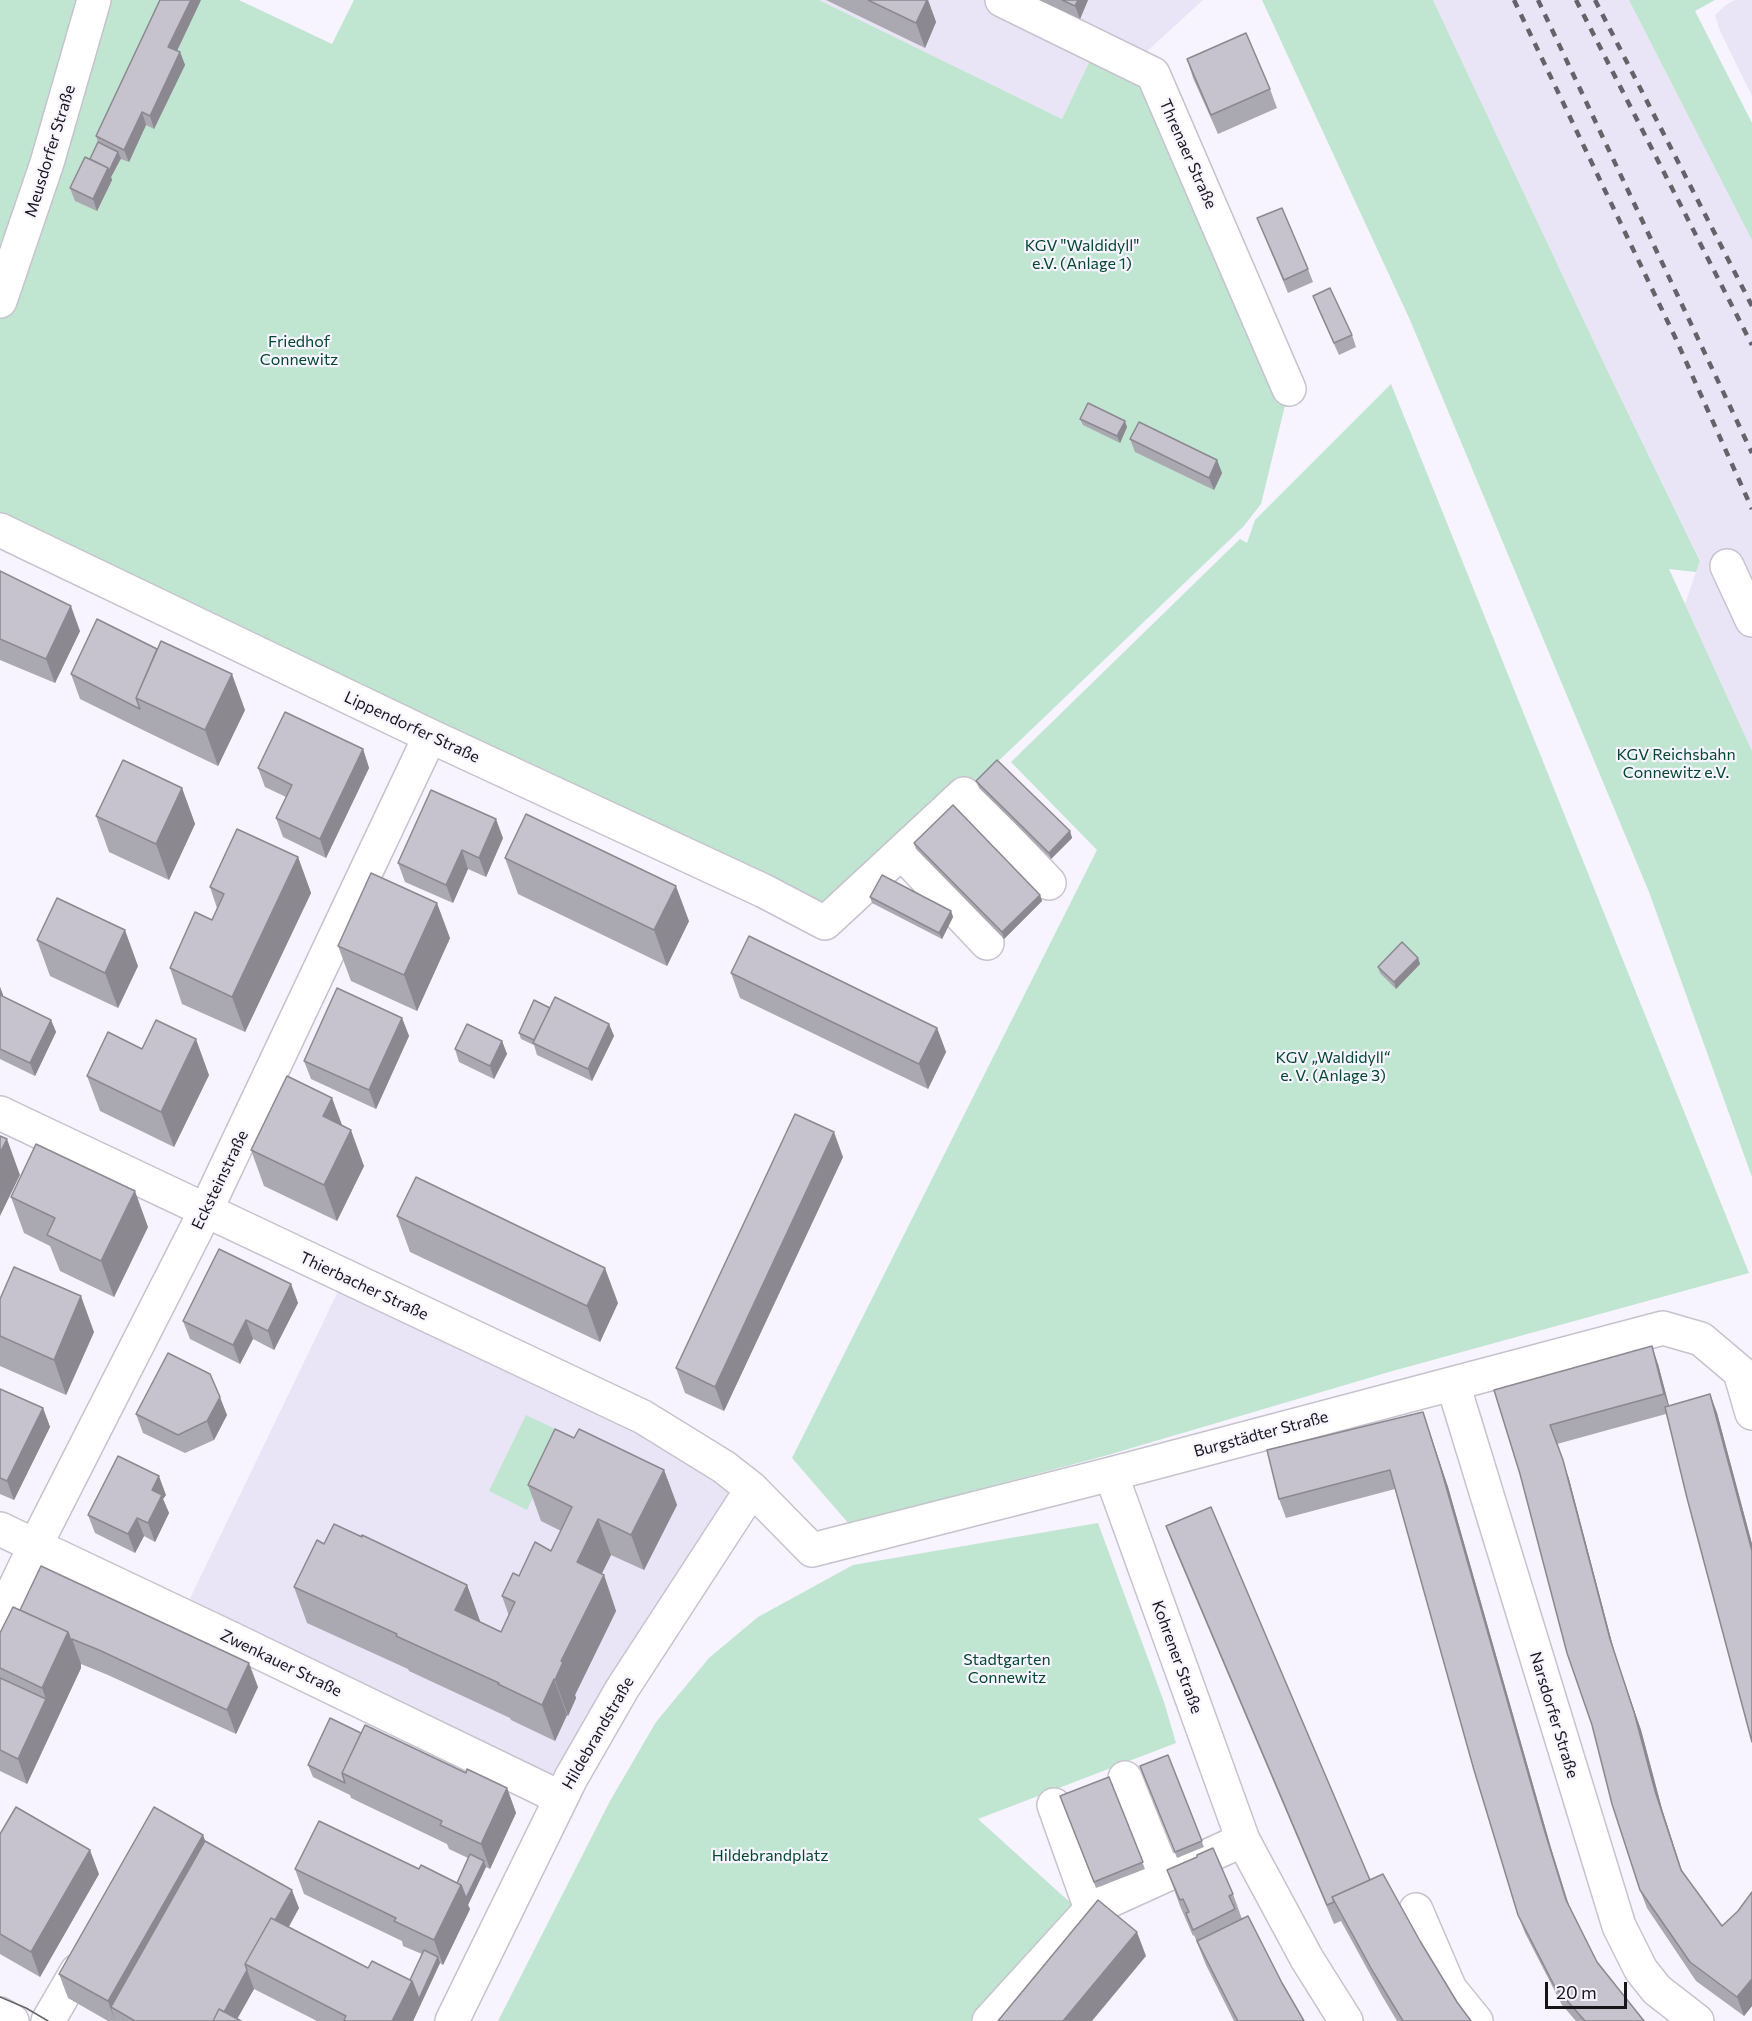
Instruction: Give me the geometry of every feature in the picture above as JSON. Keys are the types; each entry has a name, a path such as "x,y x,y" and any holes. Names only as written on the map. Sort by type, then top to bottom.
{"street":[{"name":"Meusdorfer Straße","path":"0,301 47,163 94,0"},
{"name":"Threnaer Straße","path":"1002,0 1153,74 1289,390"},
{"name":"Lippendorfer Straße","path":"0,530 430,736 764,891 825,924 902,853"},
{"path":"1727,566 1752,620"},
{"name":"Ecksteinstraße","path":"0,1619 206,1212 430,736"},
{"path":"987,943 902,853 964,795 1049,883"},
{"name":"Thierbacher Straße","path":"0,1113 643,1418 724,1467 752,1489"},
{"name":"Burgstädter Straße","path":"752,1489 812,1550 1111,1474 1663,1328 1701,1339 1740,1372 1752,1413"},
{"name":"Narsdorfer Straße","path":"1453,1384 1619,1926 1641,1970 1658,1990 1697,2021"},
{"name":"Kohrener Straße","path":"1111,1474 1243,1840 1307,1959 1346,2021"},
{"name":"Hildebrandstraße","path":"452,2021 561,1798 621,1689 752,1489"},
{"name":"Zwenkauer Straße","path":"0,1529 561,1798"},
{"path":"1125,1778 1164,1875"},
{"path":"1054,1805 1091,1909"},
{"path":"989,2021 1091,1909 1243,1840"},
{"path":"1416,1910 1450,1989 1476,2021"},
{"path":"48,2021 77,1971"},
{"path":"0,2014 12,2021"}],"shaded area":[{"path":"819,0 1203,0 1144,54 1089,63 1062,119"},
{"path":"1433,0 1632,0 1752,238 1752,751 1685,604 1700,560 1609,374"},
{"path":"1735,0 1752,0 1752,96 1720,31 1715,15"},
{"path":"345,1277 752,1489 561,1798 182,1615"}],"green space":[{"path":"0,0 79,0 54,98 0,257"},
{"name":"Friedhof Connewitz","path":"94,0 239,0 332,44 354,0 819,0 1062,119 1097,46 1153,74 1289,389 1261,504 1243,527 964,794 825,923 0,530 0,301"},
{"name":"KGV Reichsbahn Connewitz e.V.","path":"1262,0 1433,0 1609,374 1700,561 1696,572 1669,569 1752,751 1752,1177 1649,892 1410,320"},
{"path":"1629,0 1715,0 1695,11 1752,123 1752,240"},
{"name":"KGV „Waldidyll“ e. V. (Anlage 3)","path":"1391,384 1749,1273 1389,1372 1108,1455 849,1524 792,1458 1097,850 1011,762 1240,539 1247,543 1255,520"},
{"path":"526,1415 564,1433 527,1510 489,1491"},
{"name":"Hildebrandplatz","path":"1098,1523 1164,1702 1176,1743 978,1819 1074,1906 973,2021 498,2021 610,1801 656,1722 709,1658 758,1617 853,1565"}],"building":[{"path":"160,0 191,0 168,47 180,52 150,116 142,112 124,150 96,136"},
{"path":"868,0 927,0 916,23"},
{"path":"1062,0 1078,0 1075,6"},
{"path":"1246,33 1270,89 1211,115 1187,59"},
{"path":"98,142 118,152 109,171 108,168 90,159"},
{"path":"85,157 108,168 93,199 70,188"},
{"path":"1282,208 1308,269 1284,280 1257,218"},
{"path":"1330,288 1352,335 1334,343 1313,296"},
{"path":"1088,403 1125,421 1117,436 1080,419"},
{"path":"1139,422 1217,460 1209,478 1130,439"},
{"path":"0,571 71,606 46,659 0,639"},
{"path":"97,619 157,649 136,698 140,709 71,674"},
{"path":"161,641 232,674 205,730 136,698"},
{"path":"285,712 363,749 320,839 276,818 292,785 258,768"},
{"path":"123,760 182,788 156,844 96,816"},
{"path":"997,760 1070,831 1049,853 976,781"},
{"path":"431,790 496,819 479,858 462,850 446,885 398,863"},
{"path":"953,805 1040,895 1002,932 914,843"},
{"path":"526,814 676,886 654,930 505,858"},
{"path":"237,829 298,857 232,997 170,968 195,912 212,920 224,894 210,887"},
{"path":"371,873 437,903 404,975 338,946"},
{"path":"882,875 951,911 939,933 870,897"},
{"path":"57,898 125,930 105,973 37,940"},
{"path":"749,936 937,1028 919,1064 731,973"},
{"path":"1402,942 1418,958 1394,982 1378,967"},
{"path":"337,988 402,1018 369,1090 304,1061"},
{"path":"0,995 51,1020 30,1063 0,1049"},
{"path":"555,997 609,1024 588,1069 533,1043"},
{"path":"534,1000 550,1008 534,1040 519,1033"},
{"path":"156,1020 196,1039 161,1112 87,1076 108,1032 142,1049"},
{"path":"467,1024 502,1041 490,1066 455,1049"},
{"path":"287,1076 332,1098 323,1116 351,1130 324,1185 251,1150"},
{"path":"795,1114 834,1132 715,1387 676,1368"},
{"path":"0,1136 7,1139 0,1153"},
{"path":"36,1144 135,1191 101,1261 47,1235 55,1218 11,1197"},
{"path":"416,1177 605,1268 587,1306 397,1216"},
{"path":"219,1249 291,1284 268,1331 246,1320 233,1345 183,1321"},
{"path":"14,1267 81,1296 54,1360 0,1336 0,1299"},
{"path":"1652,1346 1664,1394 1550,1425 1563,1460 1610,1639 1681,1870 1722,1926 1738,1911 1752,1892 1752,1979 1737,1997 1690,1962 1640,1890 1612,1804 1592,1725 1567,1653 1520,1474 1494,1390"},
{"path":"168,1353 210,1374 220,1397 207,1421 178,1435 136,1414"},
{"path":"0,1389 43,1408 7,1481 0,1478"},
{"path":"1710,1394 1752,1551 1752,1742 1665,1407"},
{"path":"1423,1412 1566,1900 1597,1962 1644,2021 1585,2021 1555,1987 1518,1915 1474,1770 1390,1470 1279,1499 1267,1450"},
{"path":"555,1429 574,1438 579,1429 664,1470 631,1535 598,1519 577,1562 604,1575 542,1705 396,1636 397,1634 294,1587 317,1540 324,1544 334,1524 467,1585 455,1610 501,1632 515,1602 502,1596 513,1573 519,1576 535,1542 551,1551 572,1507 528,1485"},
{"path":"118,1456 159,1476 152,1490 162,1495 148,1523 137,1518 128,1534 88,1515"},
{"path":"1211,1507 1370,1880 1332,1897 1334,1902 1327,1905 1166,1526"},
{"path":"41,1566 249,1663 227,1710 99,1650 72,1639 72,1644 68,1632 20,1610"},
{"path":"13,1607 68,1632 42,1688 0,1668 0,1633"},
{"path":"0,1678 46,1699 18,1759 0,1750"},
{"path":"330,1718 361,1733 342,1773 345,1783 308,1765"},
{"path":"365,1725 466,1773 467,1769 507,1788 481,1844 440,1825 442,1821 342,1773"},
{"path":"1168,1755 1202,1841 1175,1852 1140,1766"},
{"path":"1109,1777 1143,1862 1094,1882 1060,1796"},
{"path":"16,1807 90,1850 31,1952 0,1934 0,1834"},
{"path":"154,1807 203,1835 108,2001 59,1974"},
{"path":"319,1821 419,1869 421,1865 461,1885 434,1940 394,1921 396,1918 295,1869"},
{"path":"205,1841 292,1890 275,1920 271,1918 245,1964 247,1970 224,2012 219,2009 213,2021 135,2021 111,2007"},
{"path":"1213,1848 1233,1894 1229,1896 1235,1909 1193,1930 1186,1913 1189,1912 1183,1899 1180,1900 1167,1870"},
{"path":"470,1854 484,1861 466,1898 461,1885 457,1883"},
{"path":"1383,1874 1420,1941 1471,2021 1403,2021 1372,1970 1332,1897"},
{"path":"1098,1900 1137,1932 1063,2021 998,2021"},
{"path":"1248,1916 1304,2021 1238,2021 1231,2008 1197,1941"},
{"path":"271,1918 368,1968 372,1961 412,1981 392,2021 346,2021 344,2020 346,2016 245,1964"},
{"path":"424,1950 438,1957 419,1999 410,1980"},
{"path":"219,2009 241,2021 213,2021"}],"tram line":[{"path":"0,1997 48,2021"}],"railway":[{"path":"1514,0 1675,337 1752,509"},
{"path":"1538,0 1752,453"},
{"path":"1576,0 1752,345"},
{"path":"1595,0 1752,306"}],"park label":[{"name":"KGV \"Waldidyll\" e.V. (Anlage 1)","path":"1082,255"},
{"name":"Stadtgarten Connewitz","path":"1007,1669"}]}
